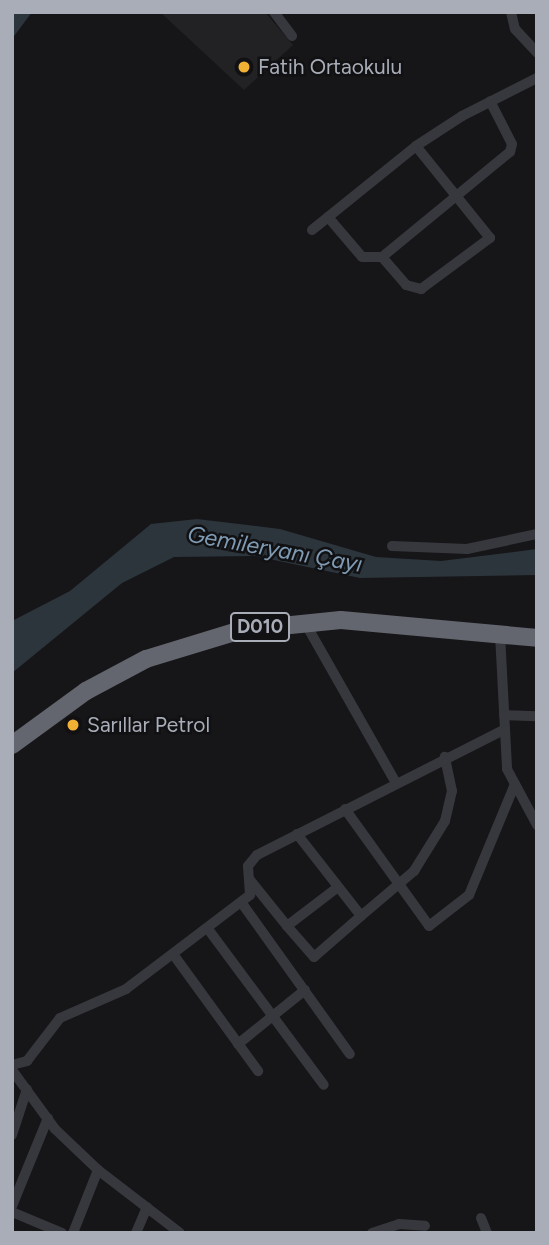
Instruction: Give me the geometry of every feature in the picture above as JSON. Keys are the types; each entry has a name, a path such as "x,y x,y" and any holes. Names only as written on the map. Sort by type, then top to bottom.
{"highway":[{"name":"D010","path":"12,731 55,697 127,655 228,622 306,610 350,610 537,628"},
{"name":"D010","path":"12,745 86,691 146,659 242,630 304,621 384,622 537,638"}],"street":[{"path":"274,12 292,36"},
{"path":"511,12 515,29 537,53"},
{"path":"312,230 416,146 489,101 537,78"},
{"path":"328,217 362,257 382,257 458,198 512,148 489,101"},
{"path":"382,257 406,285 421,289 490,238 416,146"},
{"path":"392,546 467,549 537,534"},
{"path":"304,621 396,783"},
{"path":"500,634 508,769 537,825"},
{"path":"504,715 537,716"},
{"path":"180,1233 98,1170 48,1118 12,1068 27,1061 60,1017 126,989 250,895 248,866 257,855 445,757 505,729"},
{"path":"250,880 314,957 414,870 445,821 452,791 445,757"},
{"path":"345,809 429,926 470,895 515,784"},
{"path":"297,834 361,916"},
{"path":"287,926 338,887"},
{"path":"241,902 350,1054"},
{"path":"208,929 324,1085"},
{"path":"173,954 258,1070"},
{"path":"238,1044 305,990"},
{"path":"12,1135 27,1089"},
{"path":"12,1206 48,1118"},
{"path":"73,1233 98,1170"},
{"path":"136,1233 147,1207"},
{"path":"12,1212 61,1233"},
{"path":"481,1217 486,1233"},
{"path":"372,1233 398,1224 428,1228"}],"shaded area":[{"name":"Fatih Ortaokulu","path":"160,12 265,12 293,45 244,90"}],"water":[{"path":"12,12 32,12 12,39"},
{"name":"Gemileryanı Çayı","path":"197,519 280,529 376,557 441,561 537,549 537,575 360,578 255,556 174,557 122,583 12,673 12,621 70,591 151,524"}],"place":[{"name":"Fatih Ortaokulu","path":"244,67"},
{"name":"Sarıllar Petrol","path":"73,725"}]}
